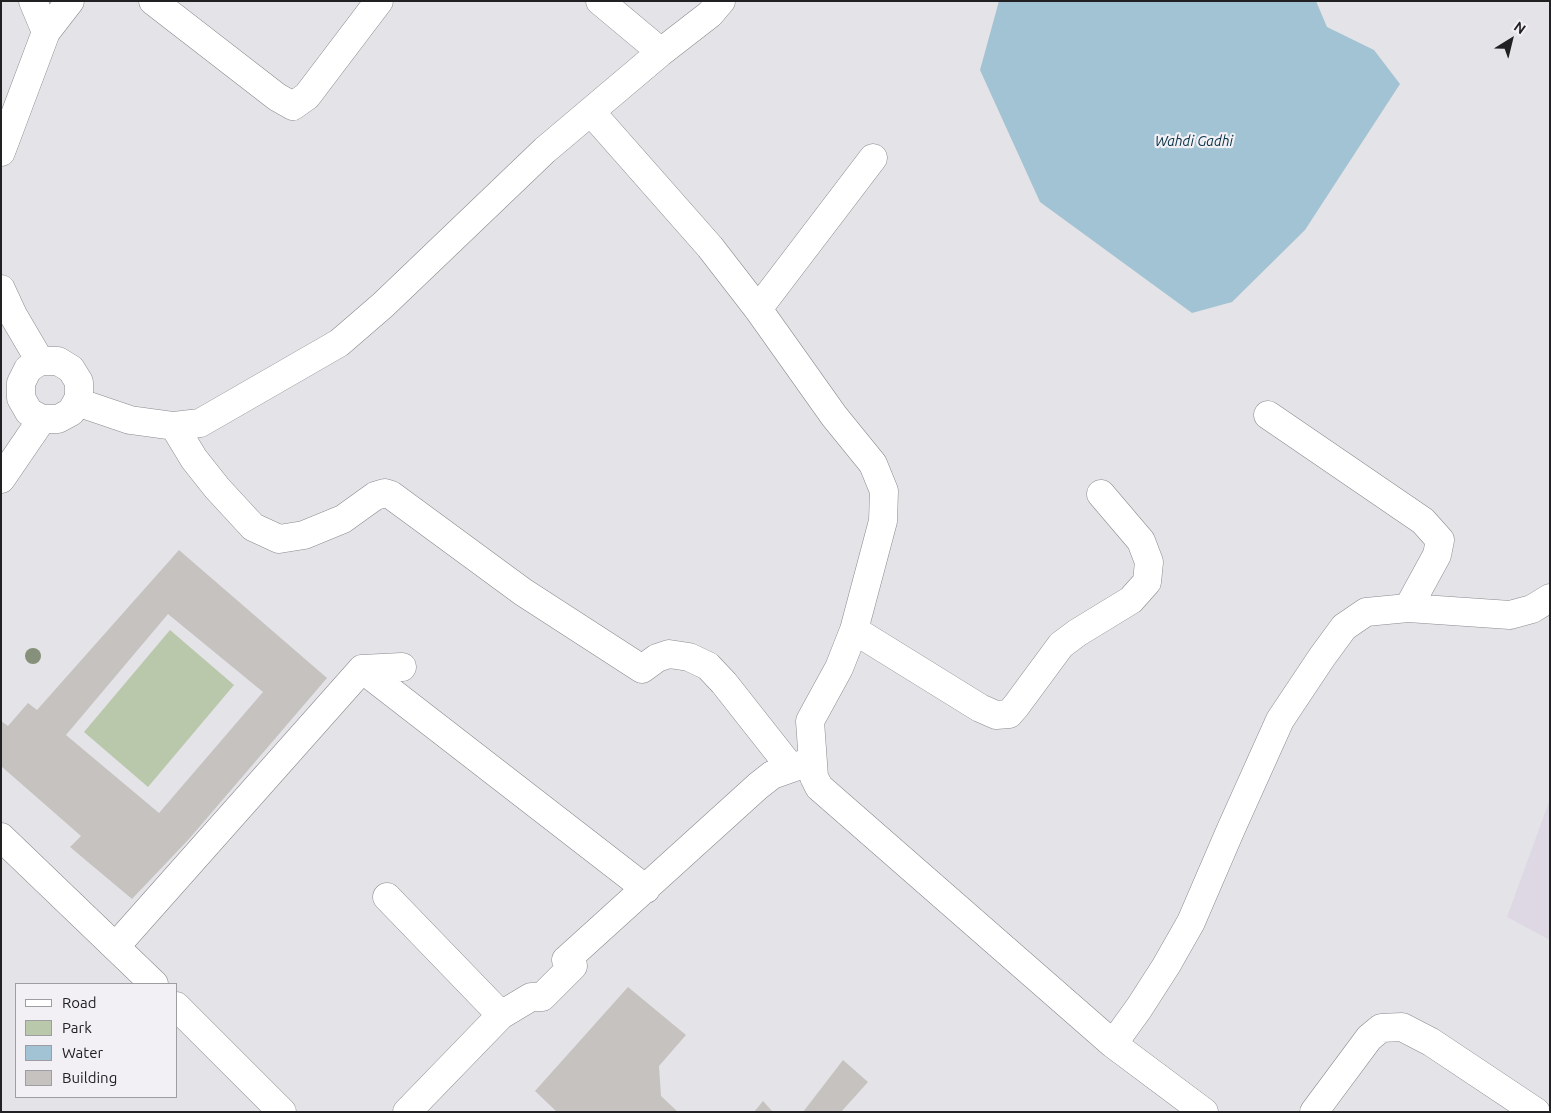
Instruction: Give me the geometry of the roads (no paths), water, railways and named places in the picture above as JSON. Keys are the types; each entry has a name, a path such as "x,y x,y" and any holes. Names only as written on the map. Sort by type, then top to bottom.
{"street":[{"path":"34,1 46,32"},
{"path":"1,152 46,32 70,1"},
{"path":"152,1 277,97 293,106 307,96 379,1"},
{"path":"600,1 661,52"},
{"path":"77,402 130,420 174,426 200,423 340,343 390,299 545,150 661,52 710,14 721,1"},
{"path":"591,112 710,248 758,309 834,416 873,464 884,491 883,521 854,630 839,668 810,721 802,764"},
{"path":"758,309 873,158"},
{"path":"1,289 12,315 40,361"},
{"path":"40,361 58,361 71,369 79,382 79,398 72,412 58,419 42,419 29,412 21,398 21,382 28,369 40,361"},
{"path":"1268,415 1423,521 1440,540 1437,555 1408,608"},
{"path":"1,479 42,419"},
{"path":"174,426 194,459 216,488 253,527 278,539 304,535 343,519 375,496 384,493 391,495 523,592 642,669 657,658 669,654 689,658 708,666 814,777 826,795 1113,1044 1204,1112"},
{"path":"854,630 980,708 996,715 1008,714 1061,645 1131,600 1147,582 1149,562 1140,541 1101,494"},
{"path":"1113,1044 1166,966 1191,922 1280,720 1344,627 1366,612 1408,608 1510,615 1532,609 1550,598"},
{"path":"116,946 362,669 402,667"},
{"path":"362,669 646,889"},
{"path":"407,1112 501,1015 531,997 542,997 574,966 566,960 758,786 772,775 802,764"},
{"path":"1,837 153,983"},
{"path":"387,897 501,1015"},
{"path":"178,1008 282,1112"},
{"path":"1314,1112 1369,1038 1381,1028 1402,1028 1431,1042 1536,1112"}],"water":[{"name":"Wahdi Gadhi","path":"999,1 1316,1 1327,27 1374,50 1400,84 1305,230 1232,302 1192,313 1040,202 980,70"}]}
